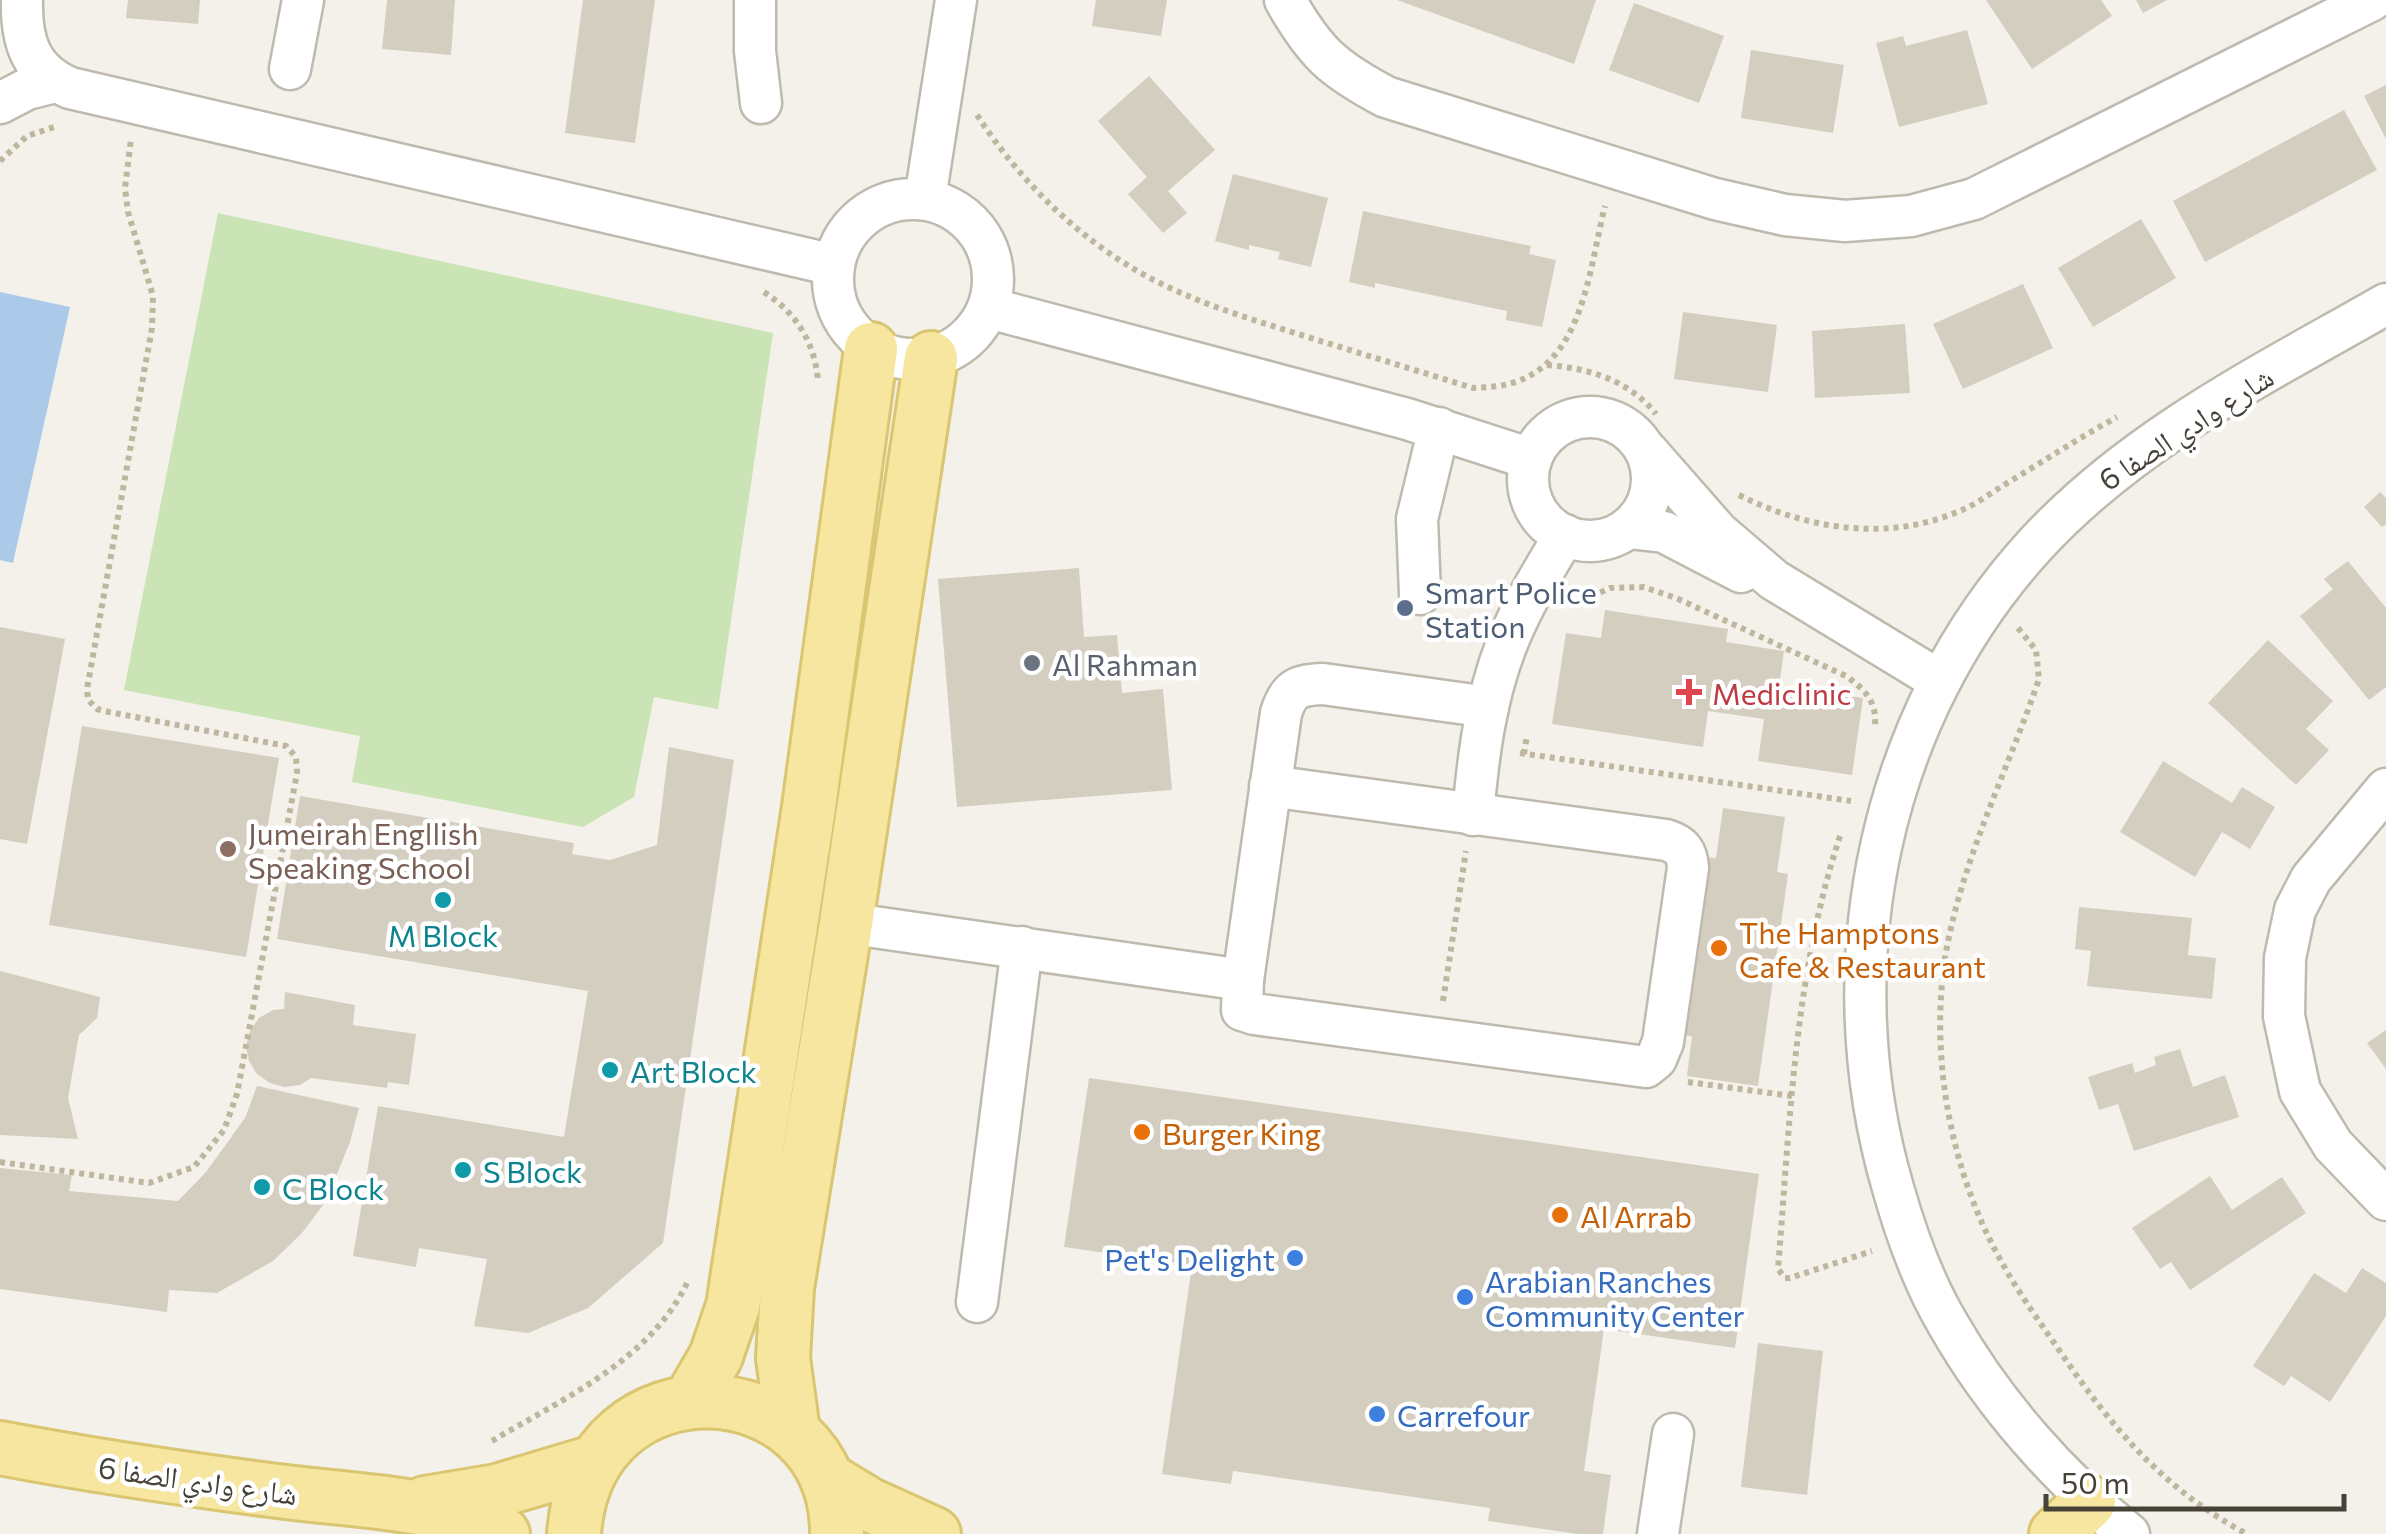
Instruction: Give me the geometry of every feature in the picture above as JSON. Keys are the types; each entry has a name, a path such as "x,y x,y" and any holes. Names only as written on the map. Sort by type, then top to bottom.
{"main road":[{"path":"690,1401 716,1356 732,1306 809,808 871,348"},
{"path":"792,1432 783,1358 784,1312 931,358"},
{"path":"574,1534 580,1496 594,1462 608,1444 645,1415 690,1401 744,1406 770,1416 792,1432 827,1478 837,1514 837,1534"},
{"name":"شارع وادي الصفا 6","path":"0,1448 201,1481 398,1506 448,1515 502,1534"},
{"name":"شارع وادي الصفا 6","path":"398,1506 498,1491 594,1462"},
{"path":"827,1478 870,1505 934,1534"}],"street":[{"path":"22,0 24,42 42,71 128,126 834,265"},
{"path":"290,68 303,0"},
{"path":"755,0 761,103"},
{"path":"925,199 956,0"},
{"path":"1285,0 1307,40 1343,74 1386,97 1715,199 1785,216 1845,220 1911,216 1974,199 2372,0"},
{"path":"0,103 27,89 56,82"},
{"path":"925,199 952,208 975,227 990,252 994,280 990,308 976,331 956,348 931,358 910,360 871,348 853,332 840,313 833,289 834,265 842,242 856,222 900,200 925,199"},
{"name":"شارع وادي الصفا 6","path":"2091,1523 1947,1324 1908,1239 1877,1133 1864,1032 1864,959 1872,887 1888,816 1910,747 1940,681 1989,604 2034,547 2083,496 2199,410 2386,304"},
{"path":"990,308 1423,423 1531,458"},
{"path":"1774,580 1740,572 1664,532 1629,528 1598,540 1565,536 1538,512 1530,494 1531,458 1552,430 1584,417 1619,424 1634,434 1656,438 1705,518 1774,580 1940,681"},
{"path":"1420,594 1417,518 1423,423"},
{"path":"1629,528 1649,499 1656,438"},
{"path":"1472,815 1488,707 1505,648 1533,587 1565,536"},
{"path":"1270,786 1679,844 1687,855 1688,868 1663,1042 1656,1059 1646,1066 1246,1012 1240,1006 1270,786 1286,696 1299,685 1322,684 1488,707"},
{"path":"2386,789 2312,878 2296,910 2285,958 2284,1016 2300,1091 2334,1145 2386,1200"},
{"path":"846,923 1243,980"},
{"path":"978,1302 1022,948"},
{"path":"1658,1534 1673,1434"}],"path":[{"path":"948,61 978,117 1016,169 1049,204 1111,254 1166,286 1226,311 1474,388 1512,383 1547,365 1562,349 1572,330 1615,166"},
{"path":"0,161 27,136 58,126"},
{"path":"128,126 150,143"},
{"path":"0,1162 149,1183 194,1167 224,1130 237,1094 298,773 296,758 286,746 109,712 97,709 88,700 90,670 152,328 153,296 128,212 125,188 128,126"},
{"path":"754,285 782,304 804,330 816,361 820,394"},
{"path":"1547,365 1575,367 1614,381 1648,404 1656,438"},
{"path":"1735,493 1806,522 1864,528 1922,523 1959,512 2121,415"},
{"path":"1565,613 1577,601 1610,588 1644,586 1676,598 1846,676 1866,690 1876,712 1874,736"},
{"path":"1989,604 2028,637 2040,664 2034,692 1959,893 1946,954 1942,1033 1944,1080 1954,1143 1974,1203 2000,1260 2087,1392 2156,1472 2224,1522 2247,1534"},
{"path":"1524,754 1527,734"},
{"path":"1480,748 1851,800"},
{"path":"1857,784 1811,939 1799,1014 1778,1269 1780,1275 1790,1278 1908,1239"},
{"path":"1438,1037 1472,815"},
{"path":"1646,1066 1674,1080 1792,1096"},
{"path":"483,1447 609,1371 669,1316 689,1278"}],"green space":[{"path":"218,213 773,333 718,709 654,697 634,797 583,827 352,782 360,736 124,690"}],"water":[{"path":"0,292 70,307 13,563 0,560"}],"building":[{"path":"128,0 200,0 198,24 126,18"},
{"path":"387,0 455,0 451,55 382,49"},
{"path":"583,0 655,0 635,143 565,133"},
{"path":"1096,0 1167,0 1161,36 1092,26"},
{"path":"1397,0 1596,0 1574,64"},
{"path":"1986,0 2101,0 2112,16 2032,69"},
{"path":"2136,0 2167,0 2143,13"},
{"path":"1634,3 1724,36 1699,103 1609,70"},
{"path":"1967,30 1988,104 1899,127 1876,43 1903,36 1906,46"},
{"path":"1751,50 1844,65 1833,133 1741,118"},
{"path":"1149,76 1215,150 1168,191 1187,213 1163,233 1128,194 1147,177 1098,121"},
{"path":"2386,85 2386,139 2364,96"},
{"path":"2344,110 2377,170 2205,262 2173,201"},
{"path":"1233,174 1328,198 1311,267 1278,259 1280,252 1249,245 1249,250 1215,241"},
{"path":"1363,211 1531,246 1529,254 1556,260 1542,327 1506,320 1507,311 1375,283 1375,288 1349,282"},
{"path":"2141,219 2176,278 2093,327 2058,268"},
{"path":"2023,284 2053,348 1963,389 1933,324"},
{"path":"1683,312 1777,325 1768,392 1674,379"},
{"path":"1905,324 1910,393 1815,398 1812,331"},
{"path":"2380,492 2386,498 2386,524 2382,527 2364,507"},
{"path":"2348,561 2386,608 2386,687 2369,700 2300,616 2333,589 2324,579"},
{"name":"Al Rahman","path":"1079,568 1084,637 1117,635 1122,693 1163,689 1172,790 957,807 938,579"},
{"name":"Mediclinic","path":"1605,610 1728,629 1726,642 1784,651 1779,686 1863,698 1852,775 1758,761 1764,719 1708,711 1703,747 1552,724 1566,633 1601,638"},
{"path":"0,627 65,639 27,844 0,839"},
{"path":"2268,640 2333,701 2306,729 2329,750 2296,785 2208,703"},
{"path":"82,726 279,758 246,957 49,925"},
{"path":"669,747 734,760 663,1243 588,1308 528,1333 474,1326 487,1259 419,1248 416,1267 353,1256 378,1106 564,1137 588,991 277,939 300,796 574,843 572,854 610,860 657,845"},
{"path":"2163,761 2232,803 2242,787 2275,807 2250,849 2222,832 2195,877 2120,832"},
{"path":"1723,808 1785,817 1777,872 1788,874 1758,1086 1687,1076 1692,1036 1680,1035 1704,857 1716,858"},
{"path":"2079,907 2192,918 2188,955 2216,958 2212,999 2087,986 2091,951 2075,949"},
{"path":"0,971 100,997 97,1018 79,1035 68,1098 78,1139 0,1135"},
{"path":"285,992 355,1005 353,1025 416,1034 409,1085 388,1082 387,1088 311,1078 300,1085 284,1087 257,1074 246,1046 250,1031 259,1018 284,1009"},
{"path":"2386,1030 2386,1069 2367,1043"},
{"path":"2180,1049 2193,1087 2225,1075 2239,1117 2134,1151 2118,1104 2099,1110 2088,1077 2132,1063 2135,1073 2156,1065 2154,1057"},
{"name":"Arabian Ranches Community Center","path":"1089,1078 1759,1174 1735,1348 1604,1329 1584,1471 1611,1475 1603,1534 1488,1521 1490,1508 1233,1471 1231,1484 1162,1474 1192,1265 1064,1247"},
{"path":"257,1086 359,1108 326,1201 302,1233 273,1261 217,1293 169,1290 167,1312 0,1289 0,1168 72,1175 69,1191 178,1201 206,1172 245,1118"},
{"path":"2210,1176 2232,1210 2282,1177 2306,1213 2190,1290 2171,1262 2160,1269 2132,1228"},
{"path":"2362,1268 2386,1283 2386,1316 2330,1402 2291,1376 2284,1386 2253,1366 2314,1273 2346,1293"},
{"path":"1758,1343 1823,1351 1807,1495 1741,1487"}],"place":[{"name":"Smart Police Station","path":"1405,608"},
{"name":"Al Rahman","path":"1032,663"},
{"name":"Mediclinic","path":"1689,692"},
{"name":"Jumeirah Engllish Speaking School","path":"228,849"},
{"name":"M Block","path":"443,900"},
{"name":"The Hamptons Cafe & Restaurant","path":"1719,948"},
{"name":"Art Block","path":"610,1070"},
{"name":"Burger King","path":"1142,1132"},
{"name":"S Block","path":"463,1170"},
{"name":"C Block","path":"262,1187"},
{"name":"Al Arrab","path":"1560,1215"},
{"name":"Pet's Delight","path":"1295,1258"},
{"name":"Arabian Ranches Community Center","path":"1465,1297"},
{"name":"Carrefour","path":"1377,1414"}]}
